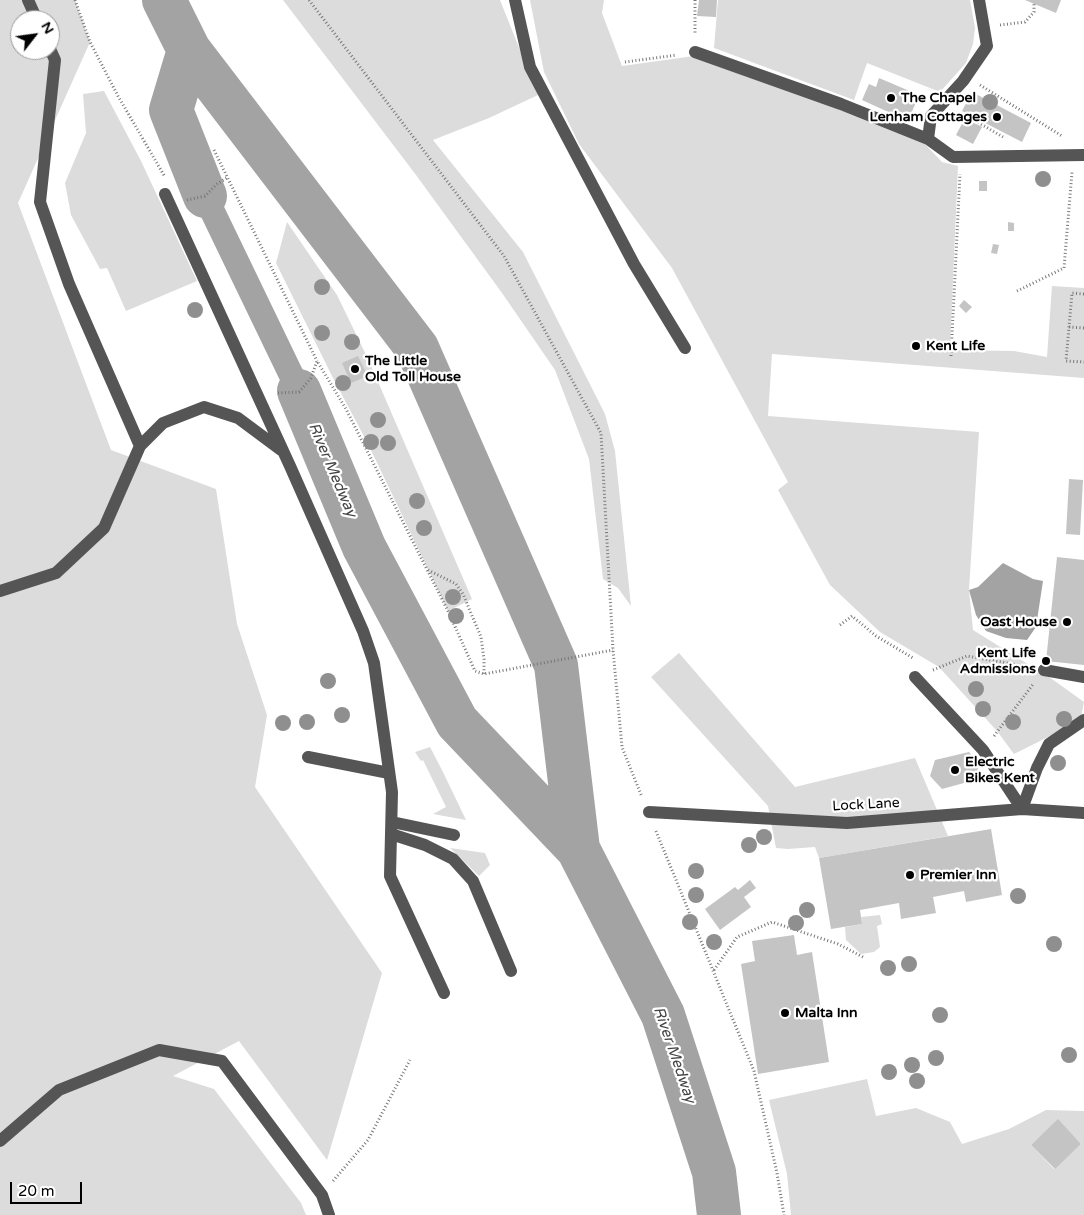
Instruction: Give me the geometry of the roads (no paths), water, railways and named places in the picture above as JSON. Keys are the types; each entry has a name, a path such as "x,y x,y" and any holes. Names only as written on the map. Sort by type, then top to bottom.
{"street":[{"path":"515,0 530,67 634,264 685,348"},
{"path":"928,139 931,116 966,76 987,46 979,0"},
{"path":"695,52 841,104 928,139 953,157 1080,154"},
{"path":"55,60 40,202 69,284 140,446"},
{"path":"165,194 363,631 374,663 392,792 390,876 444,993"},
{"path":"0,591 56,573 104,528 140,446 163,423 204,407 238,418 283,452"},
{"path":"1044,670 1084,677"},
{"path":"915,677 983,750 1022,809"},
{"path":"1022,809 1037,768 1049,744 1084,720"},
{"path":"308,757 389,773"},
{"name":"Lock Lane","path":"649,812 847,823 1022,809 1084,813"},
{"path":"391,828 454,834"},
{"path":"391,828 453,859 473,881 511,971"},
{"path":"0,1141 58,1090 159,1050 222,1061 322,1195 329,1215"}],"waterway":[{"name":"River Medway","path":"164,0 189,50 417,348 556,665 578,849"},
{"name":"River Medway","path":"189,50 171,110 205,196"},
{"name":"River Medway","path":"205,196 299,391"},
{"name":"River Medway","path":"299,391 364,547 457,722 578,849 663,1015 714,1172 719,1215"}],"place":[{"name":"The Chapel","path":"891,98"},
{"name":"Lenham Cottages","path":"997,117"},
{"name":"Kent Life","path":"916,346"},
{"name":"The Little Old Toll House","path":"355,369"},
{"name":"Oast House","path":"1067,622"},
{"name":"Kent Life Admissions","path":"1046,661"},
{"name":"Electric Bikes Kent","path":"955,770"},
{"name":"Premier Inn","path":"910,875"},
{"name":"Malta Inn","path":"785,1013"}]}
